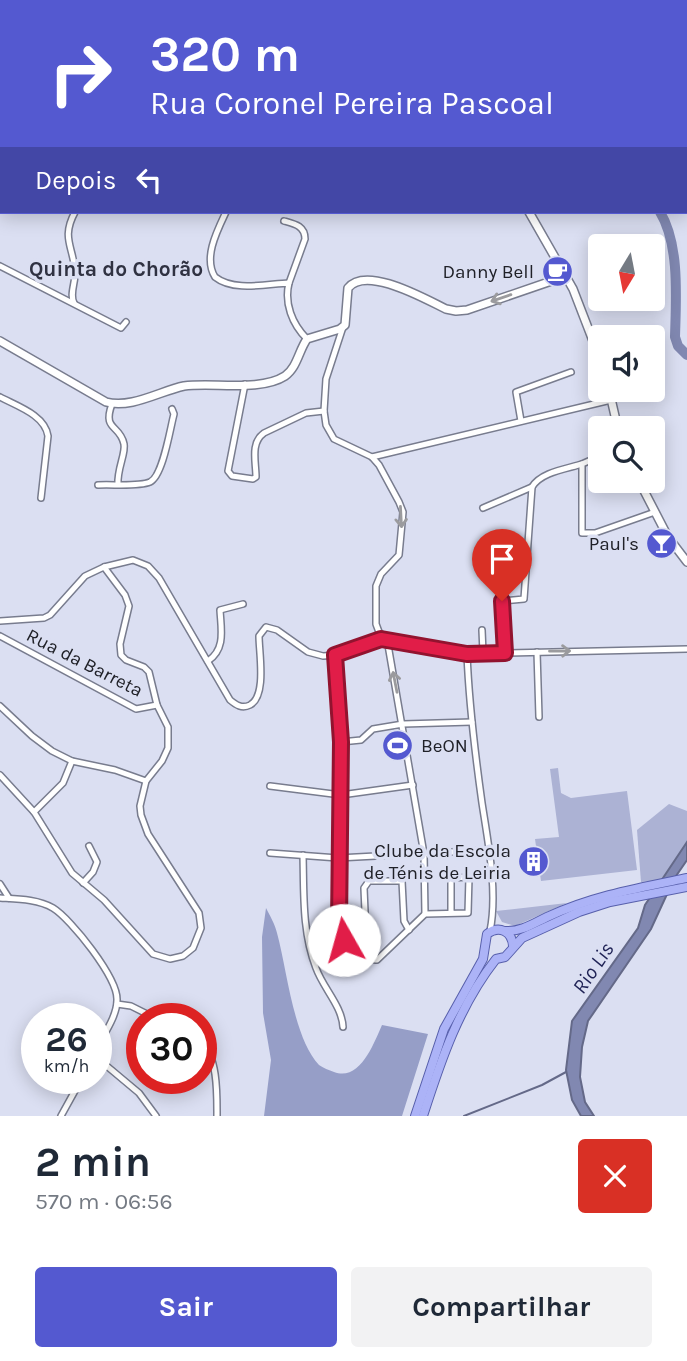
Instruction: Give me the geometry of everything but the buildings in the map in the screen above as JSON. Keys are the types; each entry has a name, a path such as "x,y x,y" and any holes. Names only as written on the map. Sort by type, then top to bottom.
{"main road":[{"path":"423,1116 452,1032 496,959 505,957 513,946 530,934 586,909 687,878"},
{"path":"415,1116 444,1029 478,969 485,951 485,938 490,931 514,932 591,899 645,890 687,887"},
{"path":"503,930 512,939 513,946"},
{"path":"485,951 496,959"}],"street":[{"path":"74,214 68,238 75,270 71,298 74,303"},
{"path":"225,214 209,260 215,277 224,283 237,286 289,283"},
{"path":"530,214 566,276 588,330"},
{"path":"284,221 299,226 305,233 287,293 292,318 307,339"},
{"path":"0,266 121,328 126,322"},
{"path":"425,914 424,854 403,724 387,639 379,632 376,624 376,586 381,574 400,555 402,512 400,502 372,457 334,439 328,430 324,411 328,372 347,317 348,288 358,281 385,282 456,311 467,310 566,276"},
{"path":"0,341 112,404 186,386 272,381 286,375 293,367 307,339 343,327"},
{"path":"521,421 516,391 571,372"},
{"path":"246,384 229,468 232,476 253,479 256,477 255,445 264,433 306,412 324,411"},
{"path":"0,397 35,416 47,428 41,498"},
{"path":"372,457 602,402"},
{"path":"112,404 108,414 109,423 120,435 125,446 119,466 118,484"},
{"path":"98,485 152,481 157,475 174,414 172,409"},
{"path":"505,653 502,601 524,599 532,487 542,476 588,461"},
{"path":"582,464 582,533 595,533 655,512"},
{"path":"483,508 532,487"},
{"path":"645,493 668,537 687,562"},
{"path":"0,621 47,617 85,576 128,560 144,564 150,567 230,700 244,707 254,702 259,692 259,636 266,627 278,630 312,654 335,655 377,639 467,654 687,649"},
{"path":"0,775 34,812 66,864 83,883 104,900 148,949 159,957 176,958 188,953 196,943 201,928 199,912 142,822 140,806 146,781 165,754 169,740 168,727 157,705 149,672 121,655 120,644 129,606 125,595 104,567"},
{"path":"208,661 216,655 221,642 220,610 243,604"},
{"path":"482,631 483,653"},
{"name":"Rua da Barreta","path":"0,636 136,709 157,705"},
{"path":"537,652 539,717"},
{"path":"467,654 472,722 489,850 493,915 490,931"},
{"path":"335,655 341,742 339,925 344,940 367,959 379,958 425,914 468,913 469,877 451,877 450,913"},
{"path":"0,705 42,745 72,761 116,770 146,781"},
{"path":"341,742 361,740 373,729 403,724 472,722"},
{"path":"34,812 63,783 72,761"},
{"path":"270,786 341,795 413,785"},
{"path":"83,883 93,872 97,862 89,846"},
{"path":"270,853 338,858 489,850"},
{"path":"303,855 304,913 308,940 316,969 342,1017 343,1027"},
{"path":"367,959 364,888 369,881 402,881 404,921 409,930"},
{"path":"0,884 9,898"},
{"path":"0,898 42,903 59,912 107,969 114,984 117,1004 112,1015"},
{"path":"493,915 503,930"},
{"path":"117,1004 126,1005"},
{"path":"112,1071 145,1099 156,1116"},
{"path":"61,1116 73,1094"},
{"path":"215,1094 217,1116"}],"shaded area":[{"path":"558,768 561,793 571,798 627,791 637,870 541,881 535,839 559,837 550,769"},
{"path":"669,804 687,811 687,842 661,880 641,882 637,830"},
{"name":"Rio Lis","path":"687,842 687,860 674,879 651,929 588,1021 582,1047 580,1077 585,1102 594,1116 581,1116 572,1100 566,1070 572,1021 638,928 645,905"},
{"path":"567,903 515,926 502,922 496,911"},
{"path":"266,908 276,930 303,1038 319,1065 343,1074 359,1066 382,1025 428,1034 402,1116 264,1116 271,1060 263,1013 262,937"}],"waterway":[{"name":"Rio Lis","path":"661,214 674,256 675,337 678,346 687,355"},
{"path":"464,1116 542,1085 566,1072"}],"place":[{"name":"Danny Bell","path":"557,271"},
{"name":"Paul's","path":"662,543"},
{"name":"BeON","path":"398,745"},
{"name":"Clube da Escola de Ténis de Leiria","path":"534,861"}],"district":[{"name":"Quinta do Chorão","path":"116,269"}],"route":[{"path":"344,940 339,925 341,742 335,655 377,639 467,654 505,653 502,601"}]}
